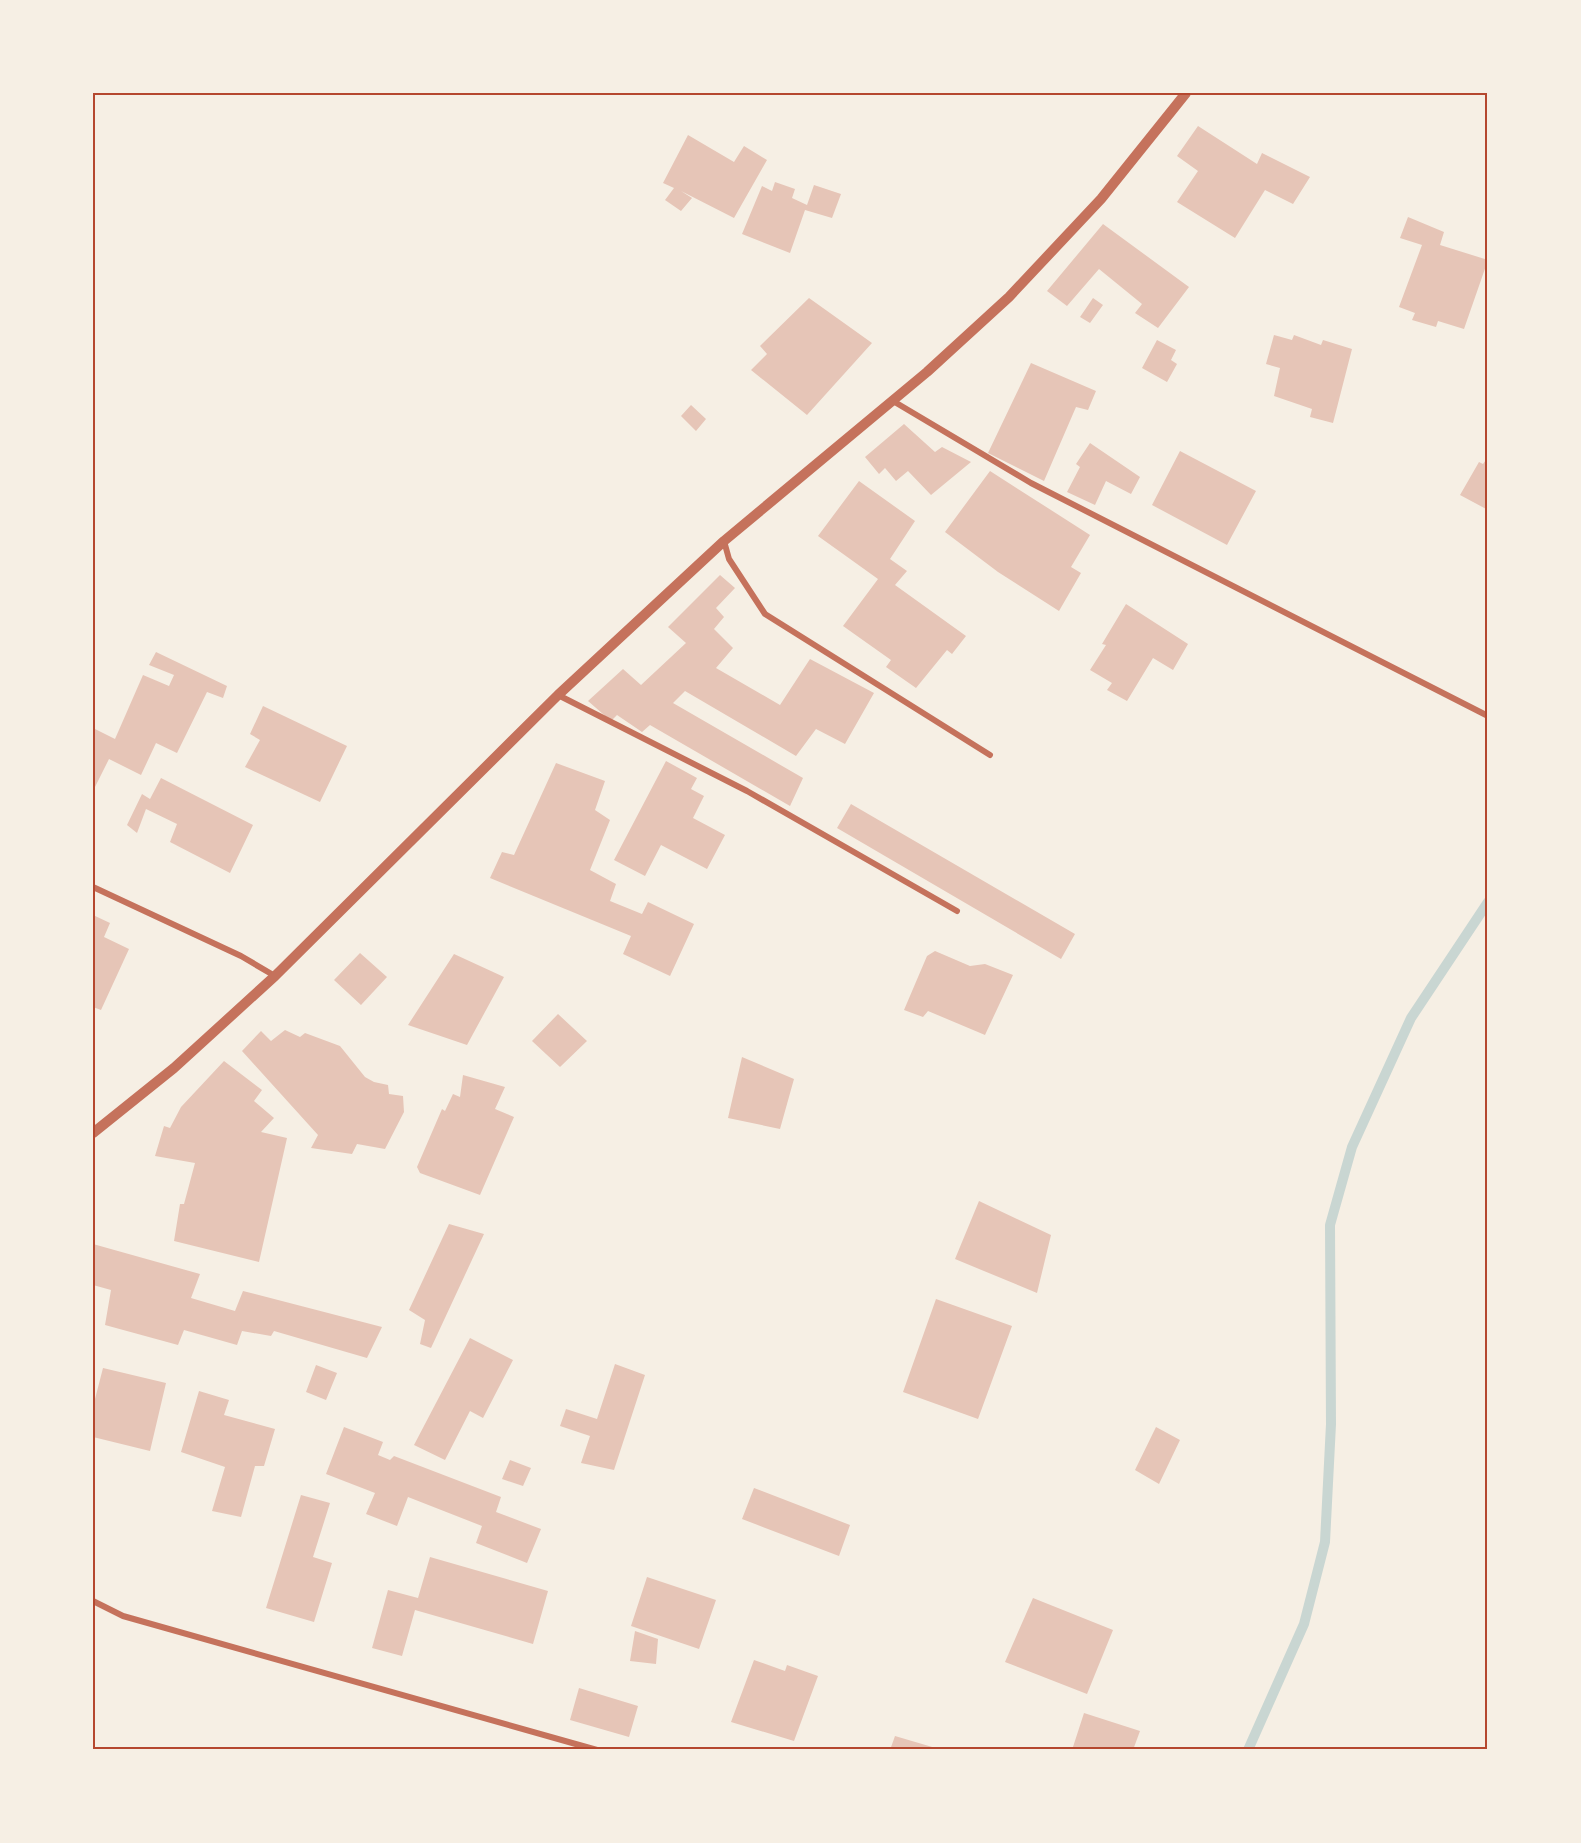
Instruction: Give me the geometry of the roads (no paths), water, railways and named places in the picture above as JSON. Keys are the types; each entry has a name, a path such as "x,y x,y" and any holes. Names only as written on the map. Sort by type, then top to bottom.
{"street":[{"path":"93,1133 174,1068 275,976 558,695 724,541 893,400 1009,297 1101,199 1185,93"},
{"path":"893,400 1031,483 1488,716"},
{"path":"724,541 729,559 765,614 990,756"},
{"path":"558,695 747,791 957,911"},
{"path":"93,887 241,956 275,976"},
{"path":"93,1602 123,1616 597,1750"}],"waterway":[{"path":"1248,1750 1304,1624 1325,1542 1331,1424 1330,1225 1352,1147 1411,1018 1488,902"}]}
